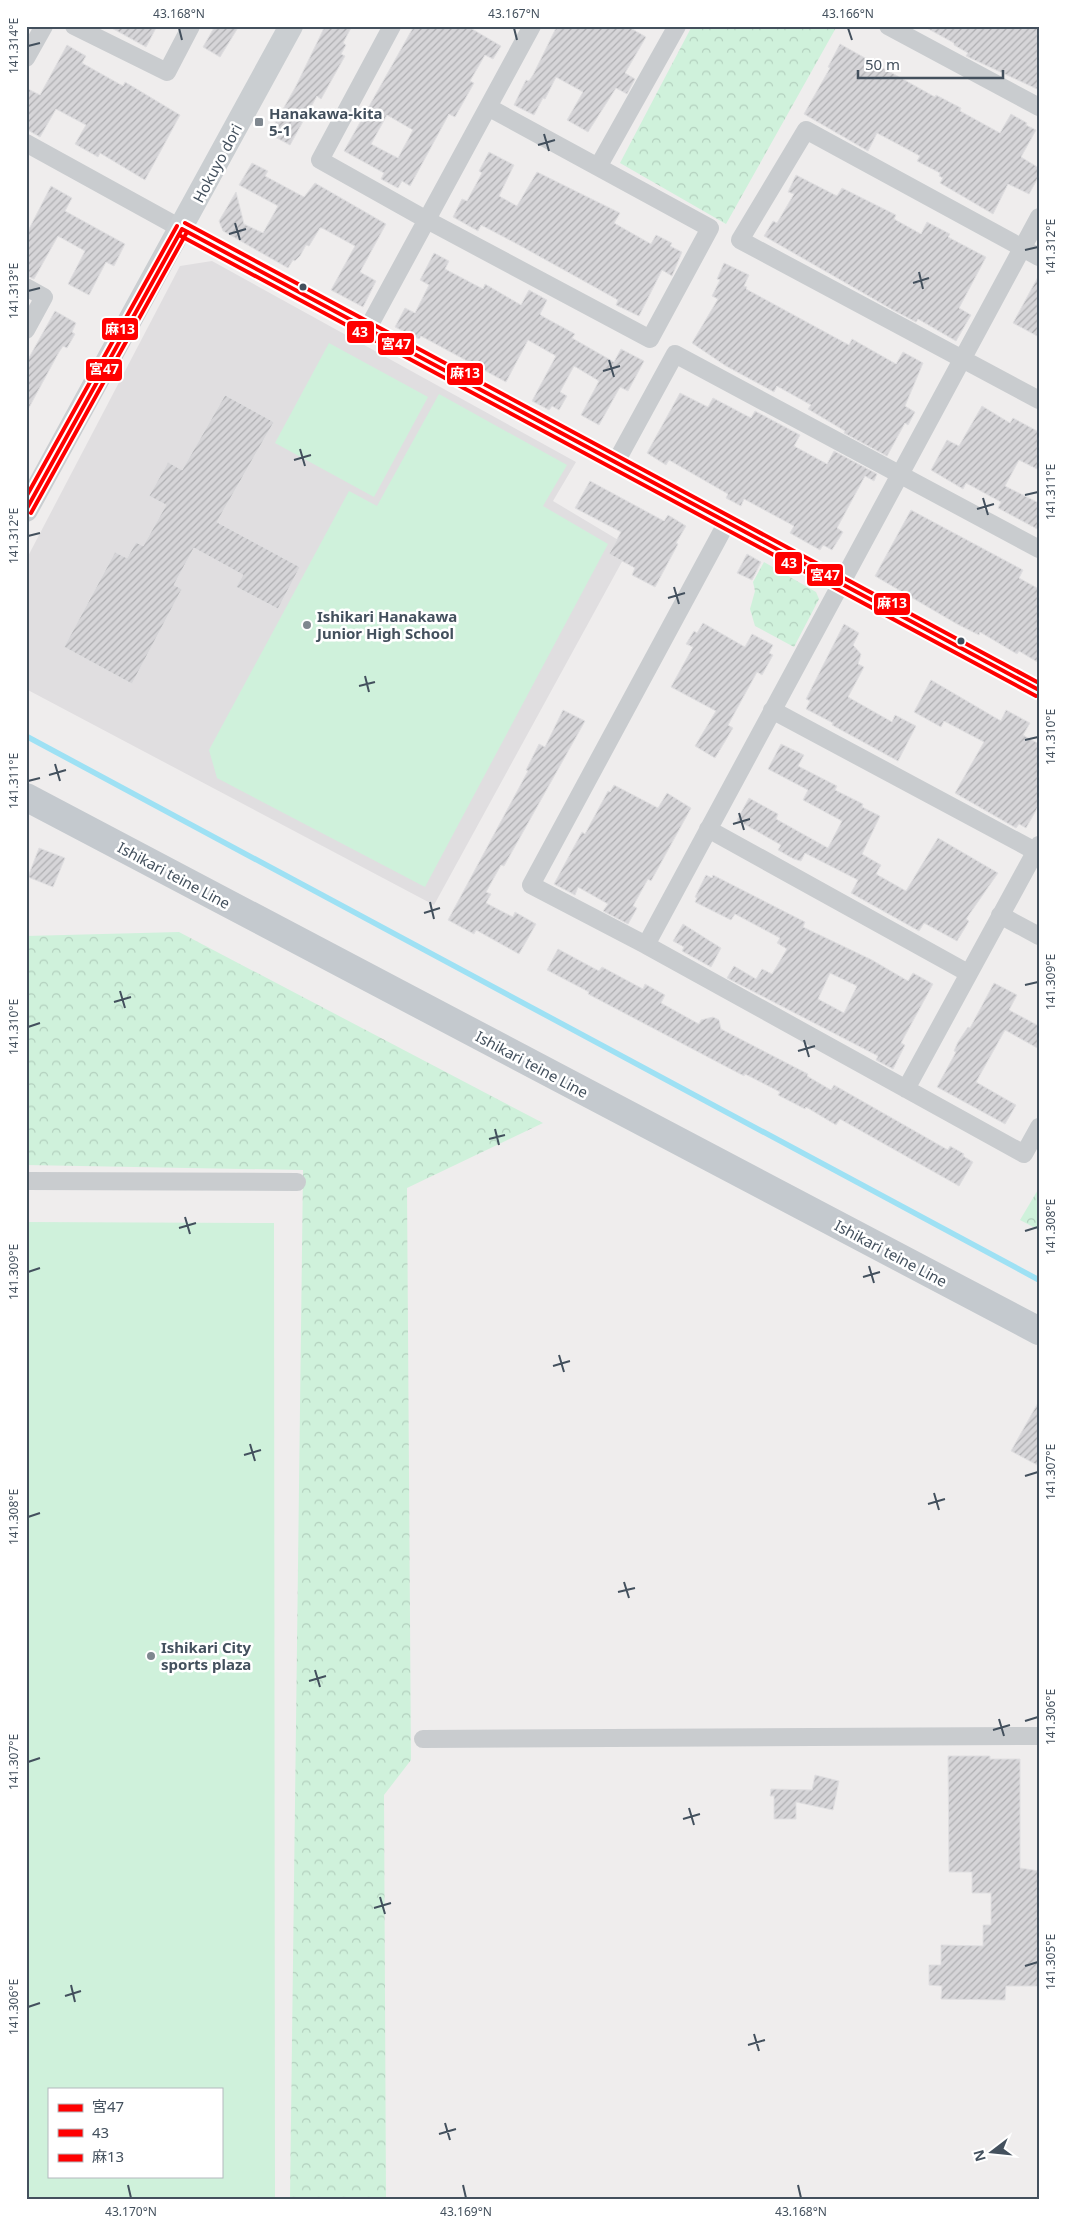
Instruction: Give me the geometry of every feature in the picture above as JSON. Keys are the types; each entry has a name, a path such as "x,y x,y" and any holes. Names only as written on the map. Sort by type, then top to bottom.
{"main road":[{"name":"Ishikari teine Line","path":"26,797 1039,1331"}],"street":[{"path":"26,58 44,26"},
{"path":"74,26 167,72 190,26"},
{"name":"Hokuyo dori","path":"26,510 182,229 291,26"},
{"path":"392,26 320,160 426,220 650,339 710,228 488,107"},
{"path":"368,328 532,26"},
{"path":"598,167 677,26"},
{"path":"888,26 1039,107"},
{"path":"1039,257 806,130 740,240 961,360 1039,400"},
{"path":"26,143 182,229 1039,690"},
{"path":"646,945 1039,217"},
{"path":"26,287 44,297 26,330"},
{"path":"616,462 675,354 1039,549"},
{"path":"727,522 532,885 646,945 1024,1154 1039,1127"},
{"path":"772,710 1037,848 906,1089"},
{"path":"708,829 968,973"},
{"path":"1000,915 1039,936"},
{"path":"26,1180 297,1182"},
{"path":"423,1739 1039,1736"}],"shaded area":[{"name":"Ishikari Hanakawa Junior High School","path":"212,261 576,462 553,501 630,547 434,905 26,689 26,560 180,266"}],"green space":[{"path":"692,26 837,26 726,224 620,163"},
{"path":"329,343 428,397 374,497 275,443"},
{"path":"439,394 567,465 543,506 608,544 425,887 217,778 209,750 349,491 377,506"},
{"path":"764,562 816,592 819,599 794,647 755,626 750,609 755,591 753,582"},
{"path":"179,932 543,1123 407,1188 411,1760 384,1795 386,2199 290,2199 303,1170 26,1165 26,936"},
{"path":"1039,1188 1039,1230 1020,1220"},
{"name":"Ishikari City sports plaza","path":"26,1222 274,1223 275,2199 26,2199"}],"building":[{"path":"108,26 157,26 146,47"},
{"path":"215,26 239,26 220,57 203,47"},
{"path":"325,26 352,26 343,43 346,45 341,54 345,56 321,99 317,96 290,145 269,134 296,86"},
{"path":"414,26 467,26 501,46 493,59 485,55 470,81 474,83 455,117 449,114 410,186 402,181 398,188 381,179 384,173 344,151","holes":["387,115 413,130 398,158 371,144"]},
{"path":"557,26 627,26 646,37 625,73 635,79 627,94 616,88 588,132 567,120 583,92 556,77 545,99 543,98 534,115 514,105 526,80 529,81 533,75"},
{"path":"923,26 1039,26 1039,90 966,56 968,53 954,45 954,43"},
{"path":"840,44 935,97 936,95 961,108 960,111 1000,133 1011,114 1036,130 1021,157 1039,168 1039,176 1029,194 1008,184 993,214 940,183 943,178 939,176 940,173 917,161 920,156 877,133 868,151 804,114 830,68 828,67"},
{"path":"67,45 86,56 82,63 123,86 125,82 180,115 145,180 100,153 98,157 75,144 86,125 56,109 40,137 26,129 26,88 40,95"},
{"path":"489,152 514,165 499,196 517,206 537,172 620,213 614,223 651,244 656,235 672,243 670,246 682,252 672,276 662,270 639,316 616,305 618,300 519,245 481,225 478,231 453,217 462,199 467,201 482,173 479,171"},
{"path":"252,163 268,171 265,176 304,197 315,183 386,224 360,272 376,281 363,307 331,290 355,246 322,228 320,228 309,246 306,245 300,256 295,261 293,260 288,268 223,231 219,221 236,192 244,224 263,233 278,206 239,185"},
{"path":"796,175 837,196 842,188 896,215 894,219 921,234 927,222 950,234 948,237 986,257 959,308 971,315 956,341 918,319 916,322 893,310 764,236 773,221 777,223 794,194 788,192"},
{"path":"51,186 72,198 65,211 125,244 114,266 106,262 89,295 68,284 85,251 58,236 34,279 26,276 26,235"},
{"path":"434,253 449,261 445,269 483,289 485,284 521,305 529,290 547,300 540,314 542,316 575,334 572,338 614,362 621,349 644,361 628,391 620,387 599,425 581,415 599,381 574,366 560,392 567,396 559,410 552,406 549,410 532,401 556,356 528,340 506,382 421,336 419,339 395,327 405,308 415,313 429,285 420,280"},
{"path":"724,263 749,275 744,286 747,287 746,289 849,345 852,339 896,364 903,352 923,363 905,406 915,412 908,425 905,423 887,456 844,433 845,431 808,409 811,405 777,386 774,392 726,366 692,343 718,299 712,296 720,280 717,279"},
{"path":"1039,275 1039,337 1013,323"},
{"path":"55,311 76,323 72,332 75,334 67,348 63,346 59,352 26,413 26,363"},
{"path":"680,393 708,407 713,398 751,418 755,411 800,435 794,446 827,464 834,451 877,474 874,481 865,476 837,528 843,532 832,550 823,545 820,550 790,533 794,526 744,499 741,506 726,498 728,494 669,460 666,465 647,453"},
{"path":"225,395 274,422 217,522 300,567 278,609 236,587 243,575 194,548 174,585 182,589 132,684 64,647 115,552 127,558 136,542 143,546 166,505 149,496 168,462 182,470"},
{"path":"982,406 1010,423 1013,418 1039,432 1039,470 1019,460 1005,486 1039,503 1039,530 998,508 1001,502 966,483 963,489 931,470 947,440 959,446"},
{"path":"590,481 664,521 668,515 686,526 655,587 632,575 635,568 609,554 621,532 575,508"},
{"path":"911,510 1023,570 1019,578 1039,589 1039,663 1019,651 1017,654 980,632 979,635 957,624 875,576"},
{"path":"747,554 761,562 752,580 737,573"},
{"path":"703,623 745,647 752,634 773,645 769,653 773,655 762,675 757,672 728,725 733,728 715,758 695,746 716,711 671,687 693,647 686,644 694,631 697,633"},
{"path":"844,624 859,633 853,645 861,654 858,664 864,667 848,697 892,722 895,715 916,726 898,761 806,709 810,701 806,699"},
{"path":"931,680 1001,721 1006,710 1030,723 1023,735 1039,744 1039,805 1026,828 1019,824 1016,828 955,793 984,742 944,721 941,727 914,712"},
{"path":"563,710 585,721 504,866 501,865 486,892 491,894 486,903 513,917 515,912 536,924 519,954 476,930 474,934 448,920 528,771 526,770 539,744 545,747"},
{"path":"781,744 804,755 798,766 837,786 835,790 863,804 862,807 880,816 862,854 881,865 876,874 906,891 938,838 998,873 966,919 969,921 957,941 924,923 919,931 851,893 858,880 805,853 801,861 794,859 778,850 781,845 737,820 749,798 778,814 776,819 828,848 842,821 803,800 808,790 768,769"},
{"path":"614,785 658,808 667,793 691,808 651,881 648,879 633,906 637,908 628,924 603,911 608,904 578,887 575,895 554,884 582,832 585,834 608,791 610,792"},
{"path":"39,848 65,858 53,887 28,877"},
{"path":"706,875 712,878 713,875 805,922 803,927 872,960 908,981 913,973 933,984 901,1043 905,1045 893,1069 876,1060 878,1056 727,978 734,966 756,979 762,969 772,974 787,949 777,943 780,938 735,914 731,920 695,902 697,898 695,897","holes":["830,973 857,986 844,1013 818,999"]},
{"path":"683,924 721,948 711,967 682,951 684,947 673,941"},
{"path":"558,949 599,971 602,967 643,989 645,984 665,995 661,1003 699,1024 701,1020 713,1017 719,1020 721,1029 808,1074 807,1076 831,1090 834,1085 948,1150 950,1146 973,1162 959,1186 840,1119 836,1125 806,1107 805,1109 778,1095 780,1092 745,1074 744,1076 588,994 589,992 547,970"},
{"path":"994,983 1017,995 1009,1010 1039,1026 1039,1049 1005,1030 976,1082 1016,1105 1005,1124 937,1087 956,1052 954,1051 958,1042 968,1027 970,1028"},
{"path":"1039,1401 1039,1466 1011,1451"},
{"path":"948,1756 990,1756 990,1759 1020,1759 1020,1868 1039,1871 1039,1986 1006,1986 1005,2000 941,1999 942,1986 929,1985 929,1965 941,1965 941,1945 983,1946 983,1925 991,1925 991,1893 972,1893 972,1872 949,1872"},
{"path":"815,1775 839,1781 833,1810 796,1802 796,1819 774,1819 774,1796 770,1796 771,1789 812,1790"}],"waterway":[{"path":"26,736 1039,1280"}],"transit line":[{"name":"麻13","path":"185,223 1039,683"},
{"name":"麻13","path":"26,497 177,226"},
{"name":"宮47","path":"182,229 1039,690"},
{"name":"宮47","path":"26,510 182,229"},
{"name":"43","path":"31,513 187,232"},
{"name":"43","path":"179,235 1036,696"}],"place":[{"name":"Hanakawa-kita 5-1","path":"259,122"},
{"name":"Ishikari Hanakawa Junior High School","path":"307,625"},
{"name":"Ishikari City sports plaza","path":"151,1656"}]}
